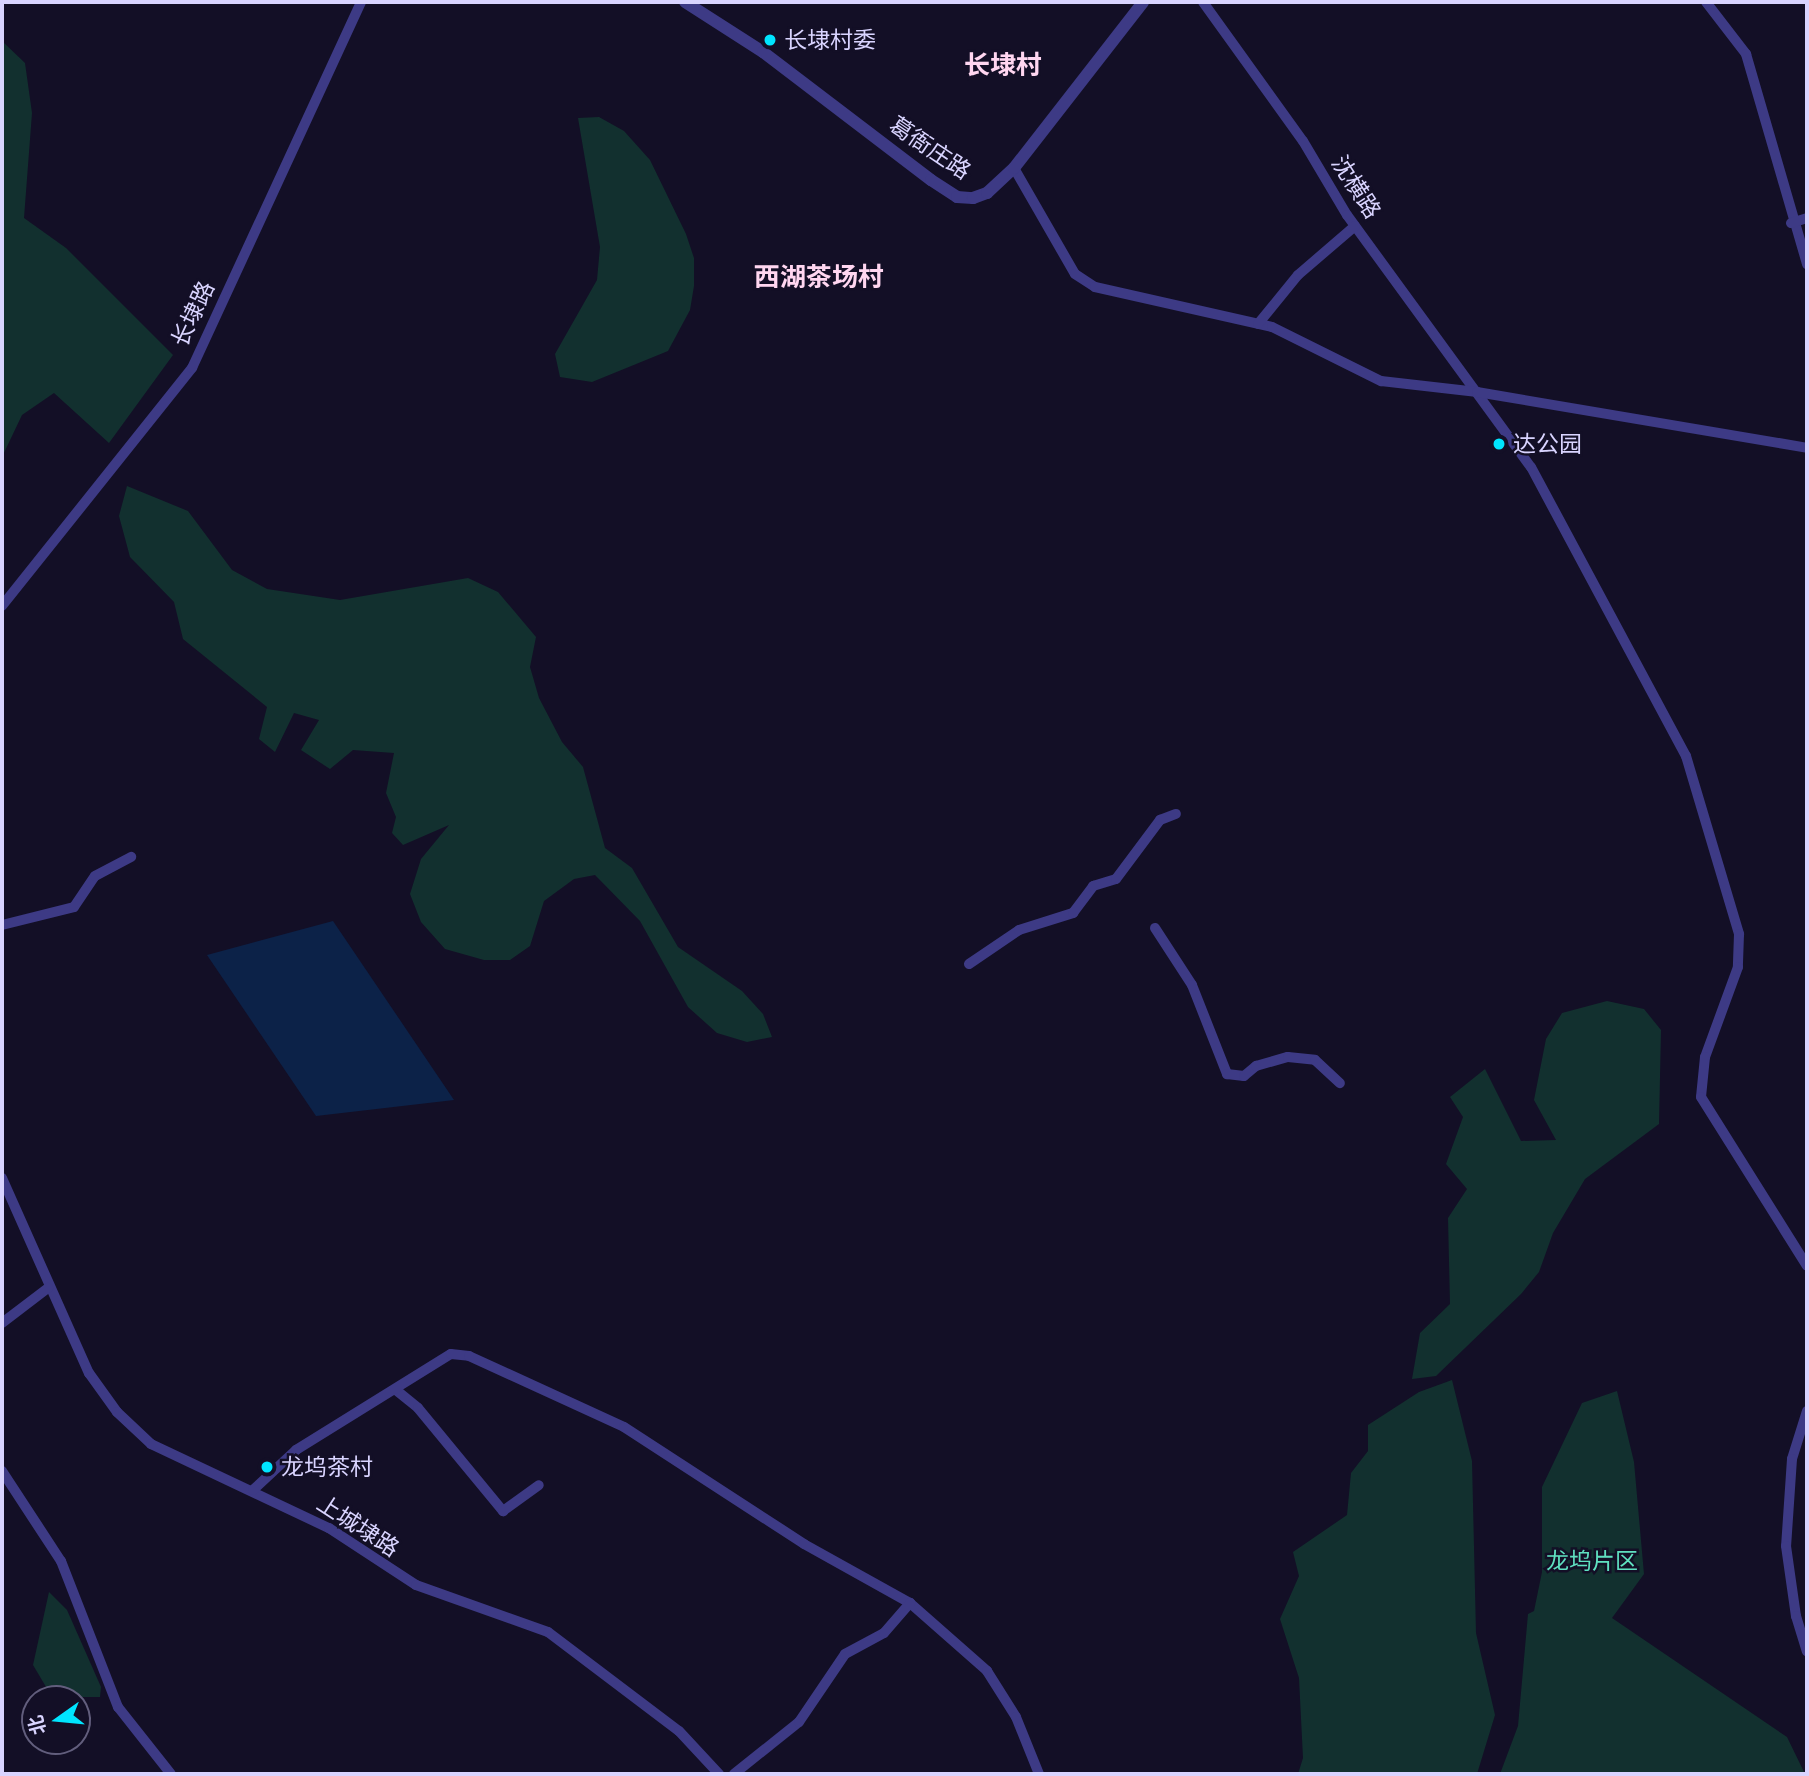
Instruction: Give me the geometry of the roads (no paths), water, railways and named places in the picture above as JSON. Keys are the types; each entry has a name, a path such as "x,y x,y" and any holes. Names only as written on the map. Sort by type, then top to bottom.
{"street":[{"name":"长埭路","path":"2,606 192,368 361,2"},
{"name":"葛衙庄路","path":"685,2 733,31 957,197 987,193 1014,168 1143,2"},
{"name":"沈横路","path":"1203,2 1303,141 1355,226 1531,467 1671,724 1701,794 1739,934 1738,967 1705,1058 1701,1097 1807,1266"},
{"path":"1706,2 1745,54 1791,223 1807,264"},
{"path":"1014,168 1075,274 1095,287 1258,324 1321,348 1381,381 1476,391 1807,448"},
{"path":"1791,223 1807,218"},
{"path":"1258,324 1298,275 1355,226"},
{"path":"969,964 1019,930 1073,913 1093,886 1116,879 1160,820 1176,814"},
{"path":"2,925 74,907 95,876 131,857"},
{"path":"1155,928 1192,985 1227,1074 1244,1076 1256,1066 1288,1057 1315,1060 1339,1083"},
{"name":"上城埭路","path":"2,1178 48,1288 89,1373 117,1412 151,1444 329,1528 416,1585 548,1632 680,1731 719,1774"},
{"path":"2,1323 48,1288"},
{"path":"253,1490 296,1450 452,1354 469,1356 624,1427 804,1544 910,1603 987,1671 1020,1726 1039,1774"},
{"path":"396,1390 418,1408 503,1511 539,1485"},
{"path":"1807,1411 1792,1459 1786,1546 1796,1616 1807,1651"},
{"path":"2,1471 61,1560 118,1707 171,1774"},
{"path":"734,1774 799,1722 845,1654 896,1623 910,1603"}],"water":[{"path":"333,921 454,1100 316,1116 207,955"}],"place":[{"name":"长埭村委","path":"770,40"},
{"name":"达公园","path":"1499,444"},
{"name":"龙坞茶村","path":"267,1467"}],"district":[{"name":"长埭村","path":"1003,66"},
{"name":"西湖茶场村","path":"819,278"}],"park label":[{"name":"龙坞片区","path":"1592,1561"}]}
